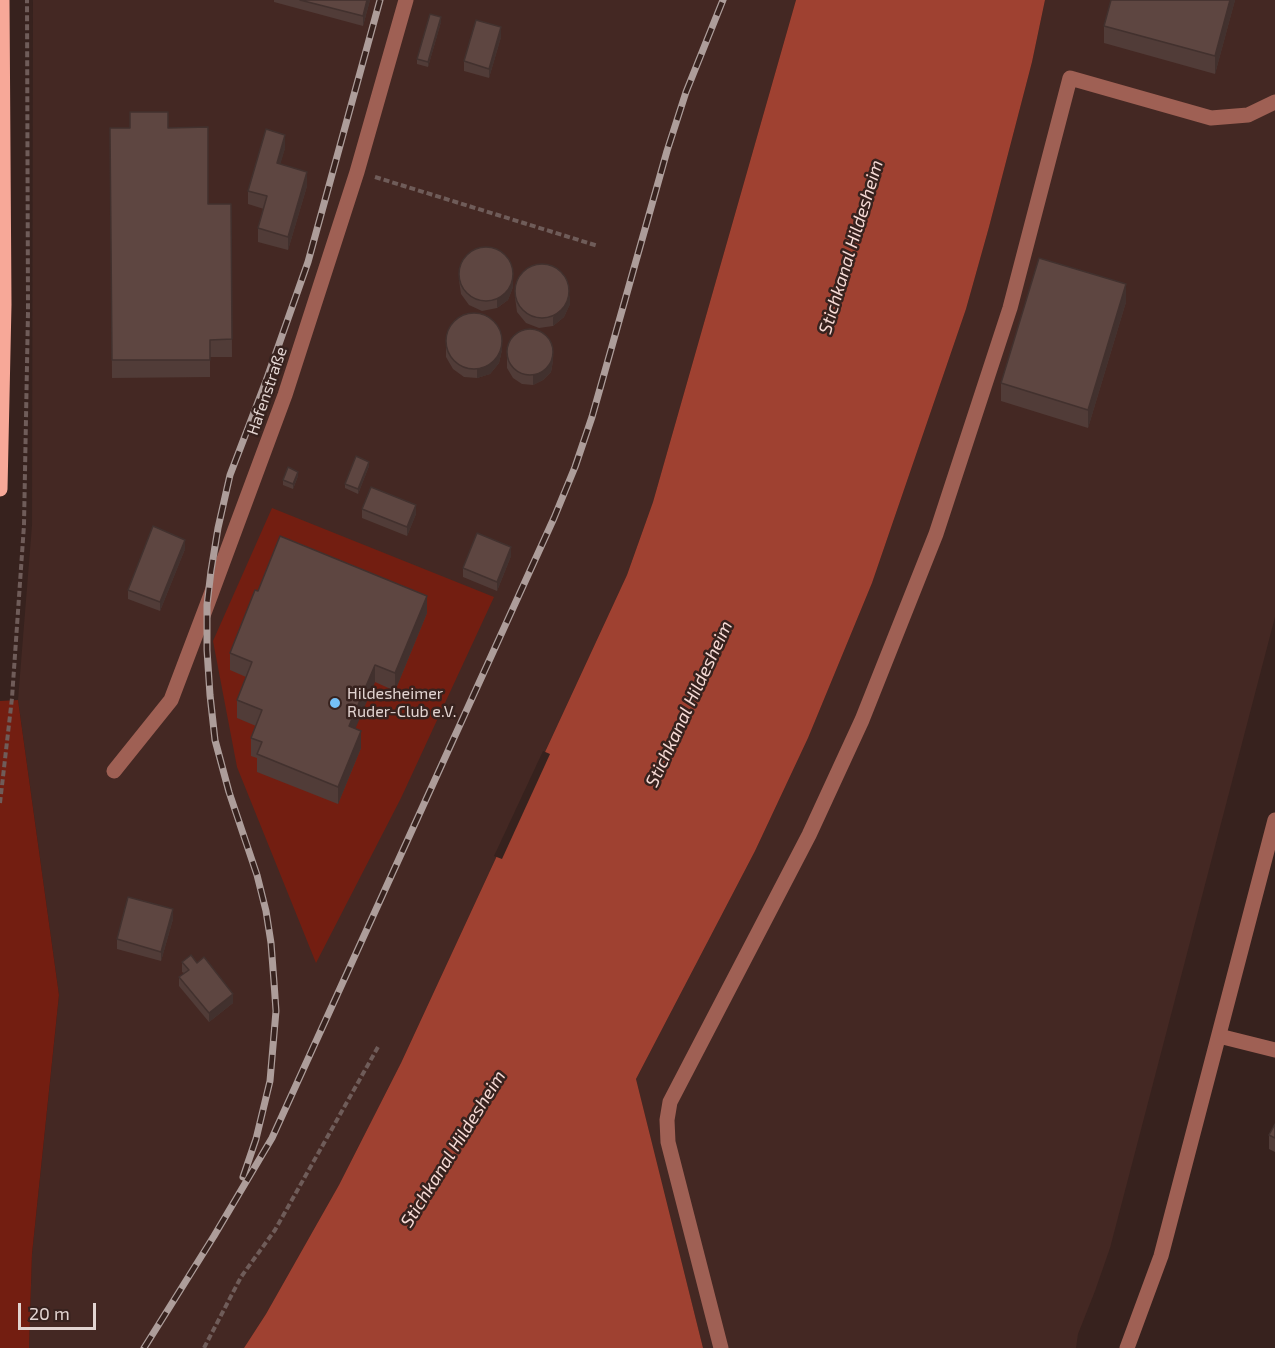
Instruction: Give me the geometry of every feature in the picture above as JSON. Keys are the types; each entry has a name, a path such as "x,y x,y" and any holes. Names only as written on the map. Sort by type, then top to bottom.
{"main road":[{"path":"0,489 4,304 2,0"}],"street":[{"name":"Hafenstraße","path":"114,771 171,700 285,395 357,172 406,0"},
{"path":"721,1348 668,1142 667,1120 670,1102 809,835 862,720 936,534 1010,308 1070,78 1211,118 1248,115 1275,102"},
{"path":"1127,1348 1161,1256 1275,820"},
{"path":"1219,1036 1275,1050"}],"path":[{"path":"357,172 598,246"},
{"path":"204,1348 241,1277 275,1230 378,1047"}],"shaded area":[{"path":"33,0 796,0 653,502 627,575 401,1063 339,1185 266,1314 244,1348 29,1348 32,1254 59,995 18,700 32,525"},
{"path":"1045,0 1275,0 1275,617 1110,1248 1078,1334 1076,1348 703,1348 636,1079 755,851 808,738 872,583 966,309 1032,62"},
{"name":"Hildesheimer Ruder-Club e.V.","path":"272,508 494,597 401,798 316,963 237,767 213,641"},
{"path":"18,700 59,995 32,1254 29,1348 0,1348 0,701"}],"water":[{"name":"Stichkanal Hildesheim","path":"796,0 1045,0 1032,62 966,309 872,583 808,738 755,851 636,1079 703,1348 244,1348 266,1314 339,1185 401,1063 627,575 653,502"}],"pier":[{"path":"543,751 550,754 502,859 494,856"}],"building":[{"path":"300,0 367,0 363,16"},
{"path":"1111,0 1230,0 1215,56 1104,26"},
{"path":"430,14 441,17 428,62 417,59"},
{"path":"476,20 501,27 489,69 464,61"},
{"path":"130,112 168,112 168,128 208,127 208,204 231,204 232,339 210,340 210,360 112,360 110,128 130,128"},
{"path":"266,129 285,135 277,163 307,172 288,237 258,228 267,196 248,191"},
{"path":"486,247 496,249 505,255 511,264 513,274 511,284 505,293 496,299 486,301 476,299 467,293 461,284 459,274 461,264 467,255 476,249"},
{"path":"1039,258 1126,284 1088,410 1001,383"},
{"path":"537,264 547,264 557,268 565,276 569,291 565,306 557,314 547,318 537,318 527,314 519,306 515,296 515,286 519,276 527,268"},
{"path":"474,313 485,315 494,321 500,330 502,341 500,352 494,361 485,367 474,369 463,367 454,361 448,352 446,341 448,330 454,321 463,315"},
{"path":"530,329 546,336 553,352 546,368 530,375 514,368 507,352 514,336"},
{"path":"356,456 369,462 358,489 345,484"},
{"path":"288,467 298,472 293,484 283,480"},
{"path":"371,487 416,505 407,527 362,509"},
{"path":"153,526 185,540 160,602 128,590"},
{"path":"477,533 511,547 497,582 463,568"},
{"path":"280,536 427,596 395,673 375,665 349,726 361,731 338,787 257,754 262,742 251,738 262,710 237,700 252,662 230,653"},
{"path":"128,897 173,909 161,952 117,939"},
{"path":"191,955 197,963 204,957 233,994 209,1013 179,977 189,970 182,962"},
{"path":"1275,1124 1275,1138 1269,1135"}],"railway":[{"path":"243,1177 256,1139 270,1081 276,1011 266,911 215,740 207,650 207,605 218,528 230,475 308,262 380,0"},
{"path":"144,1348 272,1138 554,518 592,417 667,151 686,92 723,0"}],"place":[{"name":"Hildesheimer Ruder-Club e.V.","path":"335,703"}]}
